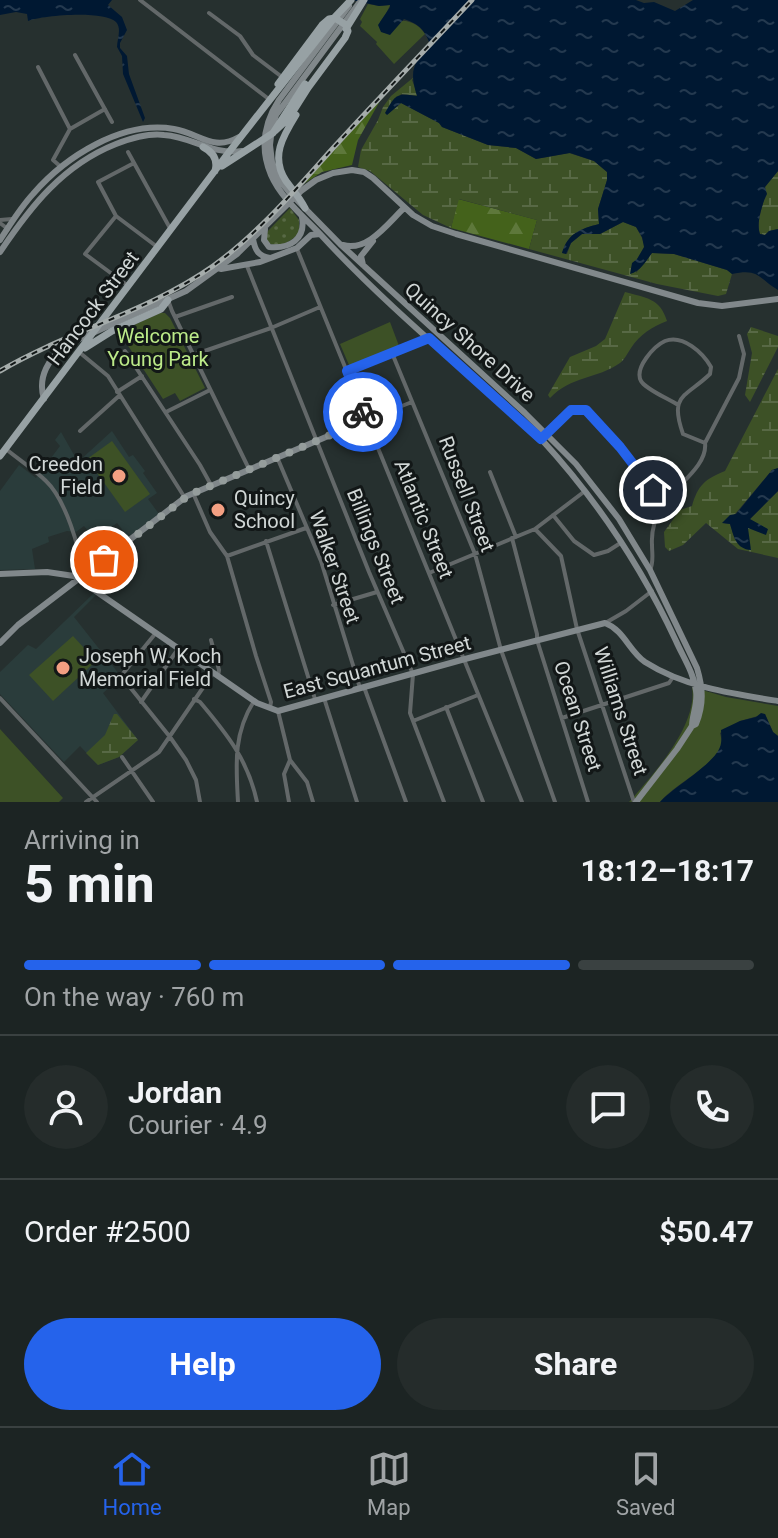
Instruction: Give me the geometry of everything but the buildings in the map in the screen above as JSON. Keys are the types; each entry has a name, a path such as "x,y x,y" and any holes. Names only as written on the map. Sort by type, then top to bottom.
{"main road":[{"name":"Hancock Street","path":"0,456 229,152 337,14 352,0"},
{"name":"Quincy Shore Drive","path":"352,0 277,103 266,126 264,145 269,170 280,190 544,436 598,492 619,519 650,570 697,668 697,699 692,726"},
{"name":"Hancock Street","path":"213,174 275,131 345,31 362,0"},
{"name":"Quincy Shore Drive","path":"362,0 283,103 272,124 270,148 274,168 284,187 320,234 361,276 544,436 622,542 652,591 698,684 702,701 696,724 635,802"},
{"path":"265,229 264,240 269,247 275,248 294,242 302,232 303,211 279,165 279,148 319,70 347,35 346,25 335,18 322,25 282,77 270,100"},
{"path":"0,252 6,234 32,195 83,152 104,141 142,128 180,130 218,143 232,141 245,132"},
{"path":"245,132 243,142 250,148"},
{"path":"6,234 63,170 109,147 158,134 176,136 203,147 229,152 250,148"},
{"path":"203,147 214,156 216,164 213,174"},
{"path":"44,399 41,383 49,362 57,352 78,339 186,291 216,271 265,229 308,185 324,176 346,170 368,174 404,208 424,222 446,231 698,303 722,306 778,299"},
{"path":"340,244 349,247 362,245 404,208"},
{"path":"364,268 361,256 380,231"},
{"path":"216,271 270,258 297,248 308,236 320,234"},
{"path":"253,239 260,255 270,258"},
{"path":"79,352 112,331 161,309 168,300"},
{"path":"0,643 18,625 193,493 366,420"},
{"name":"East Squantum Street","path":"2,576 47,572 73,575 254,701 278,711 605,623"},
{"path":"605,623 617,629 643,661 673,677 723,691 778,701"},
{"path":"702,701 723,691"}],"street":[{"path":"140,0 270,100"},
{"path":"209,13 240,36 253,55 282,77"},
{"path":"75,55 112,122"},
{"path":"38,67 70,129"},
{"path":"63,170 53,160 70,129 105,109"},
{"path":"128,152 171,230"},
{"path":"134,163 98,182 116,216 158,248"},
{"path":"6,234 0,221 17,215"},
{"path":"116,216 85,254 129,286"},
{"name":"Atlantic Street","path":"297,248 522,802"},
{"name":"Billings Street","path":"247,266 377,592 413,674 410,713 444,802"},
{"path":"175,317 232,297"},
{"path":"168,300 249,469"},
{"path":"193,355 320,307"},
{"path":"438,334 452,321"},
{"path":"650,570 653,564 653,525 663,504 699,464 706,450 705,443 739,378 744,354 739,336"},
{"path":"347,371 429,338"},
{"path":"678,405 644,385 640,379 643,361 667,340 694,347 711,367 710,374 690,389 677,408 683,434 705,443"},
{"path":"125,351 211,485"},
{"path":"79,352 105,372 185,498"},
{"name":"Russell Street","path":"392,353 475,554 501,650 555,802"},
{"path":"80,431 118,394 142,376"},
{"path":"166,412 211,390"},
{"path":"366,420 413,401"},
{"path":"544,436 571,410 586,410 620,447 663,504"},
{"path":"6,449 47,482 57,495 74,536 81,569 79,579"},
{"name":"Walker Street","path":"277,457 321,561 362,688 406,802"},
{"name":"Ocean Street","path":"490,472 514,538 537,640 588,802"},
{"path":"429,573 535,529 585,491"},
{"path":"193,493 210,532 227,556 271,702 269,709"},
{"path":"553,515 570,537 589,553 600,555 622,542"},
{"path":"227,556 306,528"},
{"name":"Williams Street","path":"535,529 561,556 577,629 635,802"},
{"path":"266,541 315,701"},
{"path":"605,623 652,591"},
{"path":"333,605 377,592"},
{"path":"156,633 121,676 193,771 200,802"},
{"path":"86,802 95,800 159,752 194,699 219,670 211,640"},
{"path":"141,702 178,649"},
{"path":"562,718 669,683 673,677"},
{"path":"413,721 479,695"},
{"path":"0,698 95,800"},
{"path":"324,698 357,802"},
{"path":"194,699 223,729 237,750 257,802"},
{"path":"238,802 237,750 243,719 254,701"},
{"path":"0,710 6,704"},
{"path":"446,707 483,802"},
{"path":"278,711 290,760 307,782 313,802"},
{"path":"122,757 153,802"},
{"path":"289,802 284,774 290,760"}],"shaded area":[{"path":"112,431 129,457 133,455 145,471 143,473 157,493 148,499 159,514 128,537 117,523 95,539 84,526 76,532 67,531 48,537 49,542 32,549 35,569 0,570 0,491 19,465 36,478 60,446 55,440 61,432 78,462"},
{"path":"94,593 96,595 74,617 119,674 119,679 103,693 138,740 119,757 98,765 80,746 64,762 0,694 0,672 28,645 36,649"}],"green space":[{"path":"368,4 390,5 380,22 411,22 425,34 394,64 360,26"},
{"path":"414,77 412,80 418,96 401,94 387,115 401,103 442,127 488,145 516,148 536,159 569,153 594,161 607,172 598,209 599,224 576,233 562,253 567,254 571,243 582,234 600,234 623,222 636,227 645,247 637,260 636,273 652,253 674,254 727,270 732,274 726,294 718,296 657,284 529,249 537,220 459,199 451,228 423,215 370,171 358,167 361,150 383,107"},
{"path":"381,99 358,140 352,165 322,172 302,185"},
{"path":"778,171 778,229 760,234 765,187"},
{"path":"458,199 537,220 529,249 451,228"},
{"path":"290,208 299,220 299,233 284,244 267,242 266,233"},
{"path":"625,292 656,303 667,321 642,335 620,363 575,381 550,398 548,395 570,357 605,339"},
{"name":"Welcome Young Park","path":"160,313 170,318 205,388 180,401 175,393 163,399 119,332"},
{"path":"390,322 399,346 349,365 340,344"},
{"path":"751,327 778,336 778,347 750,402 745,395 752,353 747,334"},
{"path":"778,369 778,468 772,470 735,514 723,523 730,524 735,540 747,528 750,519 778,491 778,558 738,549 706,523 683,545 669,551 665,547 664,532 680,510 692,506 703,484 725,471"},
{"name":"Creedon Field","path":"112,441 150,494 125,512 87,459"},
{"name":"Joseph W. Koch Memorial Field","path":"73,636 96,661 53,701 29,675"},
{"path":"692,687 726,697 778,706 778,736 765,714 740,721 720,733 718,753 660,802 629,802 661,764 681,733 692,702"},
{"path":"114,714 138,740 119,757 98,765 86,753 105,735"},
{"path":"0,729 63,798 59,802 0,802"}],"water":[{"path":"0,0 112,0 108,5 122,17 127,30 120,48 127,56 129,74 145,118 143,122 123,74 116,22 110,18 87,15 28,21 27,14 16,12 0,15"},
{"path":"352,0 636,0 654,2 675,11 693,0 778,0 778,171 765,187 767,194 759,225 760,234 778,229 778,290 753,273 732,274 674,254 652,253 640,268 630,274 632,263 644,247 636,227 623,222 600,234 582,234 571,243 566,254 562,253 576,233 599,224 598,209 607,172 594,161 570,153 536,159 516,148 488,145 442,127 401,103 387,115 385,113 397,96 417,96 414,68 430,44 420,28 404,19 390,35 381,32 378,25 390,5 379,6"},
{"path":"778,468 778,491 750,519 768,529 766,535 748,528 751,550 746,549 736,542 730,524 722,523 730,515 736,514 772,470"},
{"path":"765,714 778,736 778,802 660,802 713,758 721,743 721,730"}],"railway":[{"path":"0,371 162,296 230,253 276,210 472,0"}],"way so far":[{"path":"104,560 187,496 366,420 363,412"}],"place":[{"name":"Creedon Field","path":"119,476"},
{"name":"Quincy School","path":"218,510"},
{"name":"Joseph W. Koch Memorial Field","path":"63,668"}],"route":[{"path":"363,412 347,371 429,338 541,439 571,410 586,410 653,490"}]}
